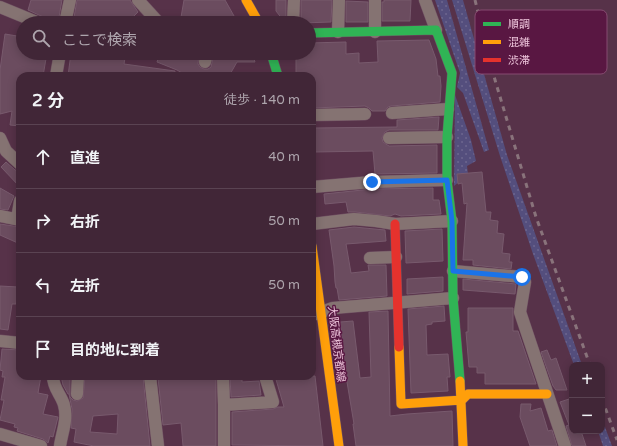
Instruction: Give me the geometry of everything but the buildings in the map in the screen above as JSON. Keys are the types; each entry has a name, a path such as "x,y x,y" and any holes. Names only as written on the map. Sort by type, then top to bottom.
{"street":[{"path":"67,16 70,0"},
{"path":"138,0 153,16"},
{"path":"293,16 294,0"},
{"path":"338,32 339,0"},
{"path":"375,0 376,32"},
{"path":"425,0 452,73 448,109 447,180 452,221 454,298 462,400 463,446"},
{"path":"248,1 256,16"},
{"path":"2,5 25,16"},
{"path":"316,33 436,30"},
{"path":"57,72 59,60"},
{"path":"273,60 277,72"},
{"path":"392,113 448,109"},
{"path":"316,115 365,114"},
{"path":"390,138 447,137"},
{"path":"0,138 6,151 16,160"},
{"path":"316,187 372,182 447,180"},
{"path":"0,216 16,220"},
{"path":"316,224 354,219 395,224 452,221"},
{"path":"395,224 401,404 462,400 468,394 547,394"},
{"path":"370,258 396,257"},
{"path":"453,271 522,277 526,282 520,312 565,446"},
{"path":"317,314 333,308 398,304 454,298"},
{"name":"大阪高槻京都線","path":"316,300 338,446"},
{"path":"0,341 16,343"},
{"path":"53,380 54,388 64,403 65,408 65,423 60,446"},
{"path":"77,394 78,380"},
{"path":"150,380 158,446"},
{"path":"223,380 224,446"},
{"path":"224,405 273,402 266,380"},
{"path":"0,434 41,446"}],"shaded area":[{"path":"435,0 447,0 489,150 484,152 463,93 457,87 460,73"},
{"path":"452,0 463,0 475,42 475,74 484,74 507,155 581,362 573,362 533,254 500,156"},
{"path":"455,95 471,140 476,161 467,166 468,174 454,186"},
{"path":"605,427 612,446 603,446 599,434 605,434"}],"railway":[{"path":"475,0 478,10"},
{"path":"494,74 536,217 589,362"},
{"path":"605,407 617,440"}],"traffic: fast":[{"path":"316,33 436,30 452,73 447,137 447,180 452,221 453,298 460,381"},
{"path":"273,60 277,72"}],"traffic: slow":[{"path":"246,0 255,16"},
{"path":"316,276 339,446"},
{"path":"399,347 401,404 462,400 468,394 547,394"},
{"path":"460,381 463,446"}],"traffic: jam":[{"path":"395,224 399,347"}],"route":[{"path":"372,182 447,180 452,221 453,271 522,277"}]}
